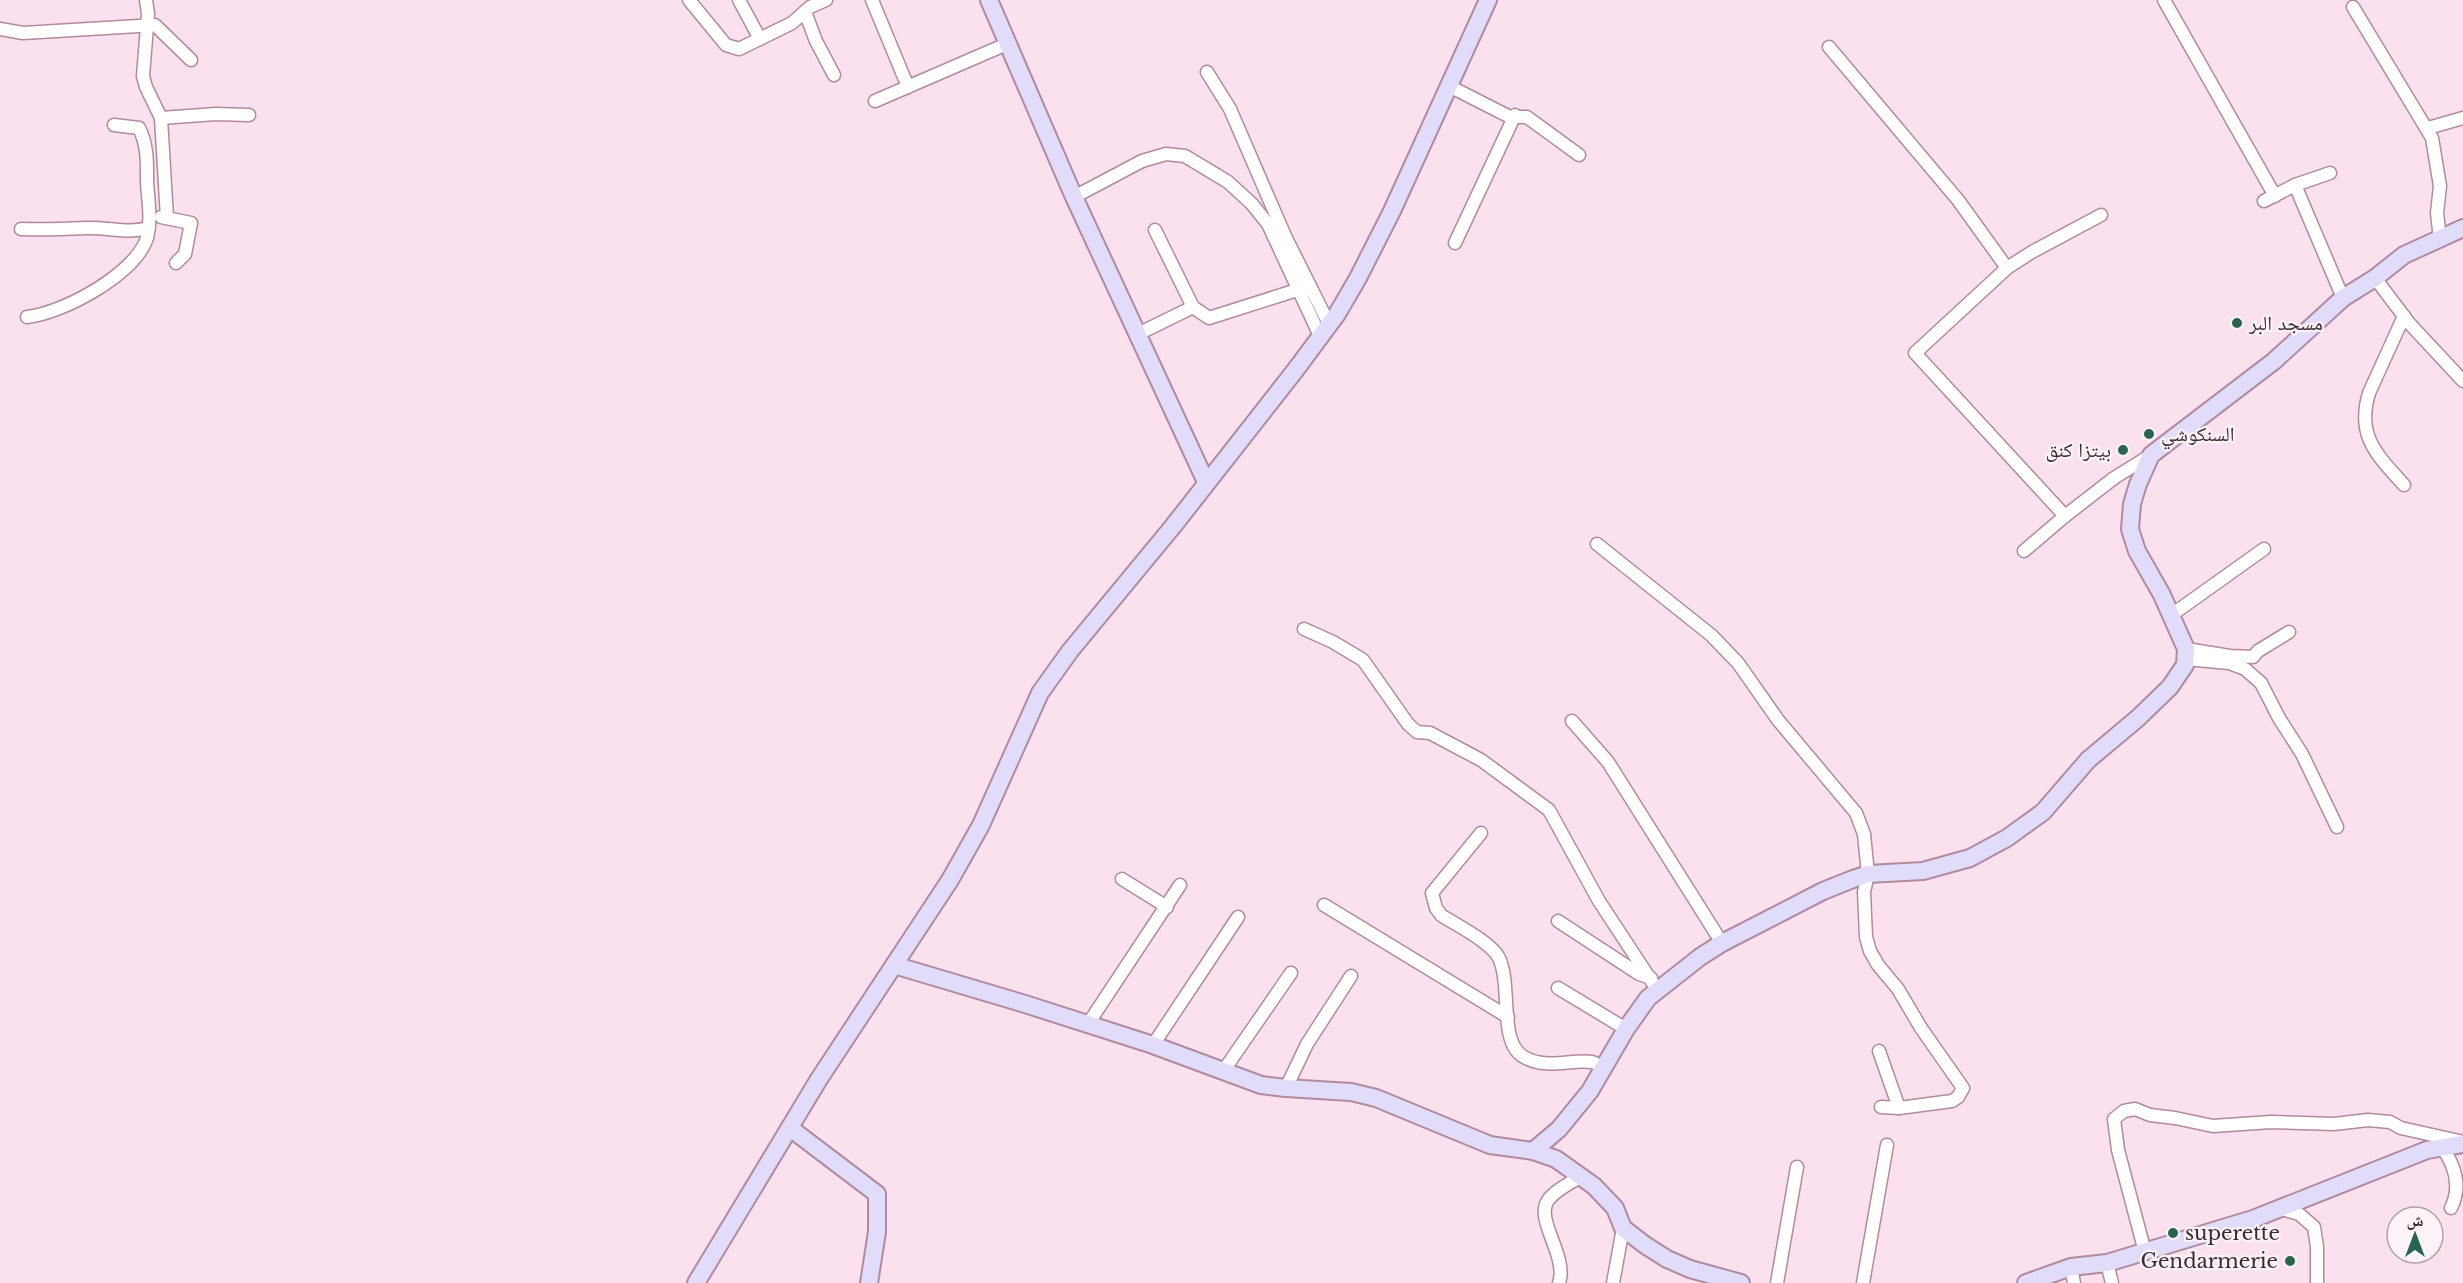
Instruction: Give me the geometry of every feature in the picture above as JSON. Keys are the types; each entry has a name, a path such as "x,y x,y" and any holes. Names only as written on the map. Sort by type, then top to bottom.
{"street":[{"path":"146,0 148,14 143,76 161,118 167,218"},
{"path":"689,0 716,34 732,49 739,49 792,23 806,7 826,0"},
{"path":"739,0 760,39"},
{"path":"872,0 908,87"},
{"path":"989,0 1074,197 1206,482"},
{"path":"696,1283 819,1079 950,880 981,825 1040,693 1325,330 1358,278 1392,211 1488,0"},
{"path":"2164,0 2270,199 2295,185 2330,172"},
{"path":"806,7 816,40 834,75"},
{"path":"2353,7 2427,128 2434,147 2436,173 2440,186 2437,213 2440,239"},
{"path":"0,29 23,33 155,25 191,60"},
{"path":"875,101 1009,43"},
{"path":"1829,47 1958,200 2007,268"},
{"path":"1207,72 1230,109 1285,236 1311,289 1325,330"},
{"path":"1449,86 1510,117 1515,115 1527,117 1579,155"},
{"path":"161,118 216,114 249,116"},
{"path":"1455,243 1515,115"},
{"path":"2427,128 2463,118"},
{"path":"27,317 43,315 64,306 118,276 138,255 146,239 149,222 147,154 143,137 139,128 114,125"},
{"path":"1074,197 1142,161 1166,154 1185,156 1228,182 1252,204 1268,224 1297,290 1325,330"},
{"path":"2295,185 2343,298"},
{"path":"2065,516 1915,354 2007,268 2101,215"},
{"path":"21,229 88,228 108,231 167,218 191,223 185,254 176,263"},
{"path":"2024,551 2065,516 2130,467 2151,455 2274,361 2343,298 2375,278 2404,255 2463,228"},
{"path":"1155,230 1193,307 1209,318 1297,290 1311,289"},
{"path":"2375,278 2404,316 2463,381"},
{"path":"1138,334 1193,307"},
{"path":"2404,316 2370,393 2366,408 2366,433 2373,450 2404,485"},
{"path":"1533,1151 1559,1129 1590,1091 1626,1029 1648,999 1654,984 1722,943 1823,891 1868,874 1923,871 1970,858 2007,838 2043,812 2088,760 2138,718 2170,687 2182,672 2186,654 2162,595 2137,551 2130,529 2132,504 2151,455"},
{"path":"1597,544 1711,635 1738,663 1778,720 1856,813 1864,834 1868,874 1864,892 1866,937 1870,951 1878,965 1898,989 1921,1028 1963,1088 1958,1097 1952,1101 1899,1108 1881,1107"},
{"path":"2170,616 2264,549"},
{"path":"1304,630 1333,642 1362,660 1408,724 1417,732 1430,733 1482,760 1549,810 1599,901 1654,984"},
{"path":"2186,654 2253,657 2258,651 2289,632"},
{"path":"2186,654 2229,663 2245,669 2261,683 2279,718 2302,754 2337,827"},
{"path":"1572,721 1608,762 1722,943"},
{"path":"1481,833 1432,893 1436,908 1441,915 1485,943 1499,957 1508,1004 1508,1035 1513,1047 1522,1057 1547,1064 1592,1062 1604,1068"},
{"path":"1122,879 1167,907"},
{"path":"1088,1024 1180,885"},
{"path":"1324,905 1508,1017"},
{"path":"1153,1046 1238,916"},
{"path":"1558,921 1654,984"},
{"path":"894,965 966,985 1088,1024 1224,1070 1261,1085 1351,1092 1376,1098 1490,1145 1533,1151 1556,1159 1581,1176 1615,1208 1623,1228 1645,1245 1667,1259 1690,1269 1740,1283"},
{"path":"1224,1070 1291,973"},
{"path":"1286,1088 1307,1044 1351,976"},
{"path":"1558,988 1626,1029"},
{"path":"1878,1051 1899,1108"},
{"path":"2145,1252 2118,1150 2114,1119 2124,1111 2135,1109 2150,1115 2213,1126 2271,1122 2334,1124 2368,1120 2390,1122 2401,1128 2463,1143"},
{"path":"790,1128 877,1194 877,1232 869,1283"},
{"path":"2025,1283 2072,1275 2282,1209 2426,1150 2463,1143"},
{"path":"1863,1283 1887,1145"},
{"path":"2441,1146 2456,1172 2457,1193 2451,1208"},
{"path":"1777,1283 1797,1167"},
{"path":"1559,1283 1562,1272 1560,1261 1546,1219 1545,1207 1548,1200 1581,1176"},
{"path":"2282,1209 2299,1214 2314,1227 2317,1247 2317,1283"},
{"path":"1613,1283 1623,1228"},
{"path":"2108,1263 2112,1283"}],"place":[{"name":"مسجد البر","path":"2237,323"},
{"name":"السنكوشي","path":"2149,434"},
{"name":"بيتزا كنق","path":"2123,450"},
{"name":"superette","path":"2173,1233"},
{"name":"Gendarmerie","path":"2290,1261"}]}
